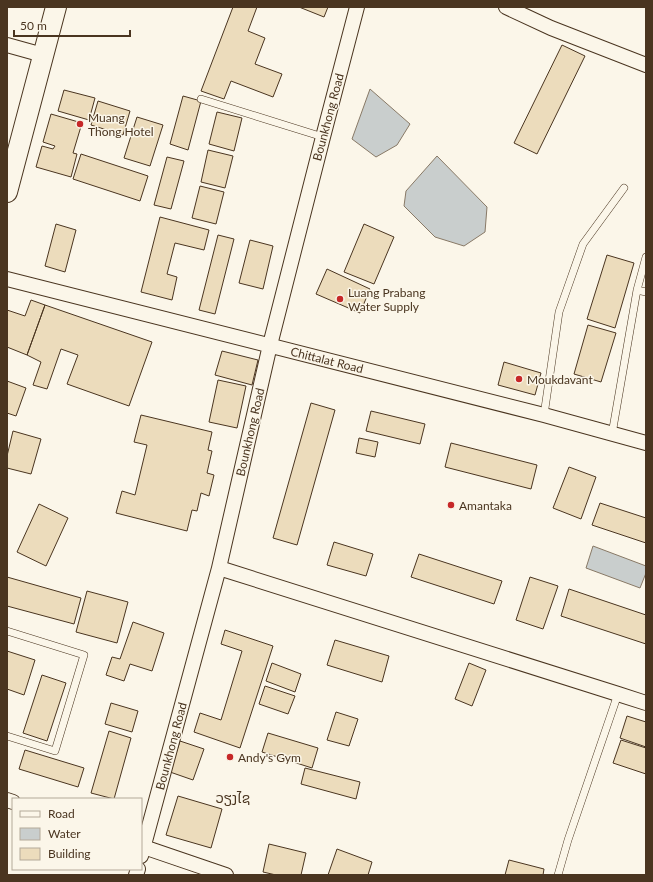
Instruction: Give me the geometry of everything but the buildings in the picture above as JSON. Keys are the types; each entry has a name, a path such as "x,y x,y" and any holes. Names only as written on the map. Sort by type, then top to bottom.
{"street":[{"path":"7,192 56,7"},
{"name":"Bounkhong Road","path":"142,849 219,568 270,345 357,7"},
{"path":"506,7 551,28 646,65"},
{"path":"7,45 43,55"},
{"name":"Chittalat Road","path":"7,279 544,415 646,443"},
{"path":"219,568 646,703"},
{"path":"142,849 226,875"}],"lane":[{"path":"202,98 323,137"},
{"path":"544,415 559,312 583,244 624,188"},
{"path":"612,434 638,290 646,257"},
{"path":"638,290 646,292"},
{"path":"7,631 84,655 55,750 7,736"},
{"path":"558,875 568,840 618,694"}],"water":[{"path":"370,89 410,124 397,145 376,157 352,139"},
{"path":"437,156 487,207 485,232 464,246 435,237 404,206 406,191"},
{"path":"593,546 646,566 646,573 640,588 586,568"}],"place":[{"name":"Muang Thong Hotel","path":"80,124"},
{"name":"Luang Prabang Water Supply","path":"340,299"},
{"name":"Moukdavant","path":"519,379"},
{"name":"Amantaka","path":"451,505"},
{"name":"Andy's Gym","path":"230,757"}],"district":[{"name":"ວຽງໄຊ","path":"233,797"}]}
